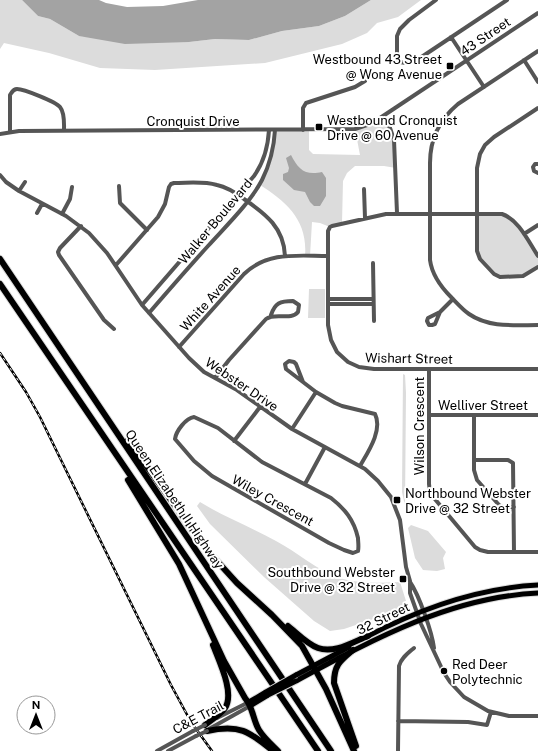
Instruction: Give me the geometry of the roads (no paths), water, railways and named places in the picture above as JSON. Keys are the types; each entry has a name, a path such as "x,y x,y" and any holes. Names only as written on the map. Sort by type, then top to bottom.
{"highway":[{"name":"Queen Elizabeth II Highway","path":"0,259 332,751"},
{"name":"Queen Elizabeth II Highway","path":"0,284 318,751"},
{"path":"83,382 101,403 206,549 237,583 266,609 308,642 318,648 330,649 342,647 368,636"},
{"path":"88,415 179,564 198,602 224,661 250,704 253,717 259,730 278,751"},
{"path":"198,602 219,660 229,696 224,709 206,728"},
{"path":"266,609 302,646 309,656 314,669 326,689 356,751"},
{"path":"354,650 341,661 337,667 334,673 334,683 356,751"},
{"path":"206,728 222,727 244,730 273,751"}],"main road":[{"name":"32 Street","path":"314,669 368,636 417,613 453,600 477,594 538,585"},
{"name":"32 Street","path":"250,704 296,678 370,641 425,618 460,606 485,600 511,595 538,593"}],"street":[{"path":"436,0 409,20 398,31 397,60 400,62 412,62 417,60 507,0"},
{"name":"43 Street","path":"383,116 538,13"},
{"path":"451,37 484,87"},
{"path":"538,51 453,108 441,123 435,134 430,157 431,265 439,284 470,315 487,323 497,325 538,325"},
{"path":"524,60 538,82"},
{"path":"303,130 303,108 306,103 355,87 365,80"},
{"path":"10,132 10,95 12,91 17,89 28,92 59,106 63,112 64,131"},
{"path":"538,108 494,137 483,150 477,168 478,254 480,259 494,274 503,277 521,277 538,267"},
{"path":"383,116 389,126 394,140 397,213"},
{"name":"Cronquist Drive","path":"0,134 10,132 64,131 355,129 368,125 383,116"},
{"name":"Walker Boulevard","path":"142,305 252,179 260,166 266,151 269,130"},
{"name":"Walker Boulevard","path":"149,313 259,186 268,167 273,150 275,130"},
{"path":"538,164 535,164 533,167 538,173"},
{"name":"Webster Drive","path":"0,175 6,182 19,191 81,226 102,246 142,305 197,366 237,390 292,429 372,474 391,497 400,520 406,567 410,581 410,593 434,651"},
{"path":"19,191 25,182"},
{"path":"116,265 161,212 166,202 169,187 172,183 211,183 224,187 238,195 264,213 276,226 282,240 285,256"},
{"path":"119,186 120,203 147,230"},
{"path":"62,214 70,198 72,187"},
{"path":"364,189 365,218"},
{"path":"37,213 42,204"},
{"name":"Wishart Street","path":"538,256 516,223 508,217 497,214 382,214 330,227 328,231 328,328 331,340 337,352 348,362 368,369 538,369"},
{"path":"524,234 538,225"},
{"path":"81,226 60,248 58,254 104,320 114,329"},
{"path":"198,241 206,248"},
{"name":"White Avenue","path":"179,347 248,270 264,260 285,256 328,256"},
{"path":"373,263 374,321"},
{"path":"158,287 164,295"},
{"path":"328,302 373,299"},
{"path":"440,312 453,299"},
{"path":"215,378 226,363 262,322 271,315 273,308 281,302 293,301 299,305 298,312 294,315 271,315"},
{"path":"328,302 373,304"},
{"path":"303,382 296,364 289,361 285,364 286,369 316,392 342,406 375,414 376,423 373,443 360,466"},
{"name":"Wilson Crescent","path":"429,369 429,484 432,496 478,549 488,552 538,552"},
{"path":"292,429 316,392"},
{"path":"234,440 260,407"},
{"name":"Welliver Street","path":"429,415 538,415"},
{"path":"474,415 475,474 479,482 499,505 503,507 514,507"},
{"name":"Wiley Crescent","path":"194,417 218,428 234,440 262,462 331,498 347,513 356,529 359,545 358,551 353,553 329,543 226,485 194,461 176,441 175,436 189,418 194,417"},
{"path":"304,484 324,447"},
{"path":"474,460 508,460 512,462 514,552"},
{"name":"Webster Drive","path":"410,581 415,589 432,635 434,651"},
{"path":"398,751 400,662 403,657 414,648"},
{"path":"434,651 444,673 460,692 474,704 491,712 513,716 538,716"},
{"name":"C&E Trail","path":"168,751 250,704"},
{"path":"398,721 468,722 487,725 491,712"},
{"name":"C&E Trail","path":"157,751 193,731 206,728"}],"railway":[{"path":"0,353 26,392 40,417 171,685 191,722 212,751"}],"place":[{"name":"Westbound 43 Street @ Wong Avenue","path":"450,66"},
{"name":"Westbound Cronquist Drive @ 60 Avenue","path":"319,127"},
{"name":"Northbound Webster Drive @ 32 Street","path":"397,500"},
{"name":"Southbound Webster Drive @ 32 Street","path":"403,579"},
{"name":"Red Deer Polytechnic","path":"444,671"}]}
